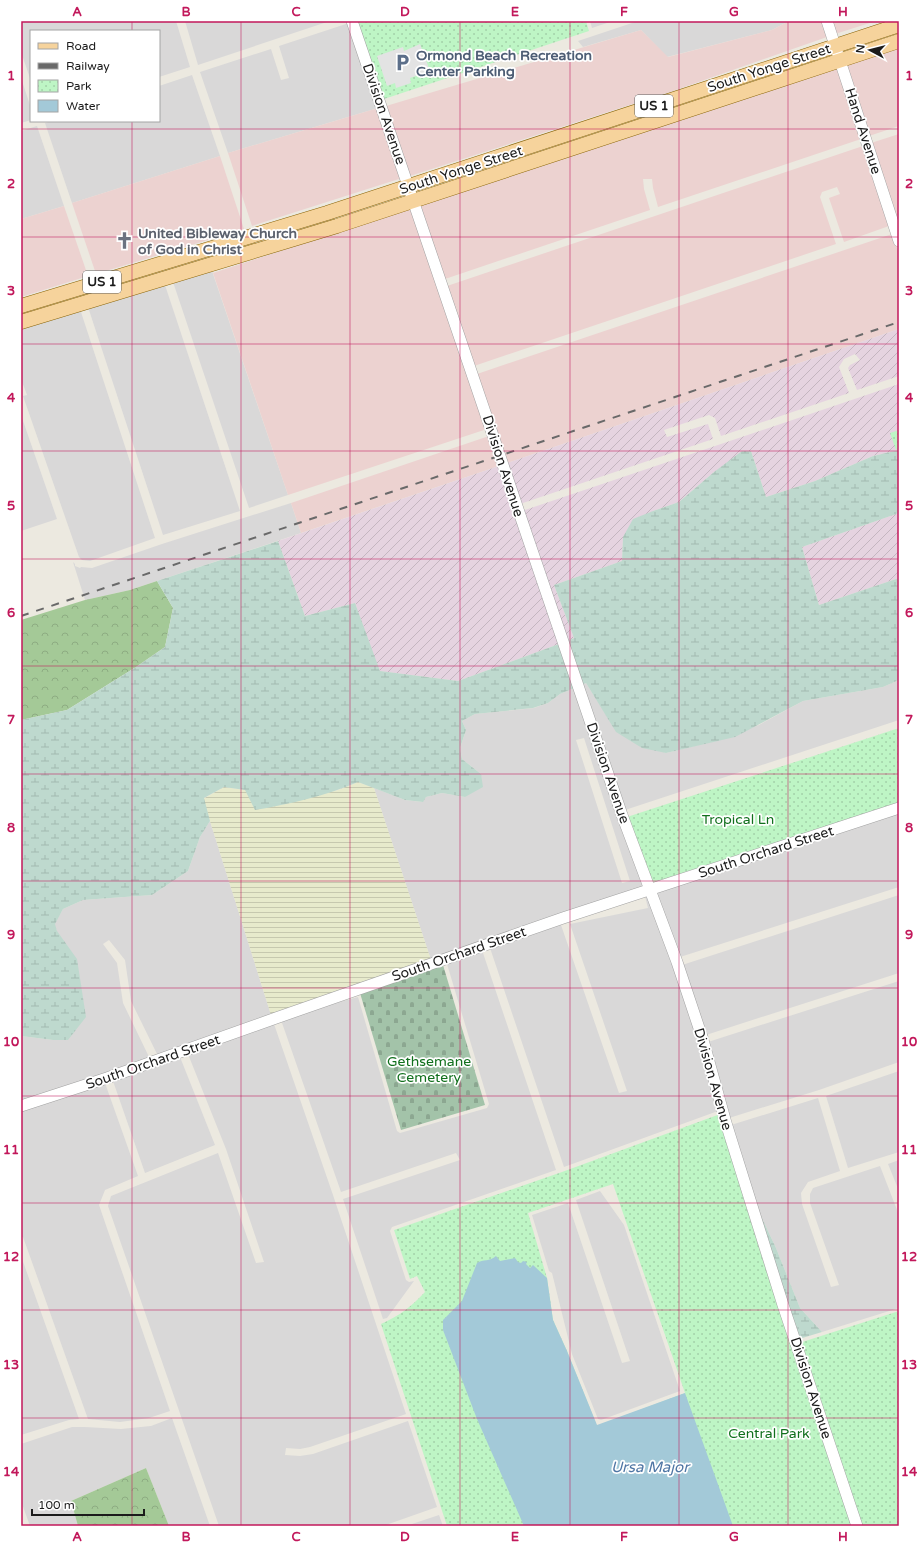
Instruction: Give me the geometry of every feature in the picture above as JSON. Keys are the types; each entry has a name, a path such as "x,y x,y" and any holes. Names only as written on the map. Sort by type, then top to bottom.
{"main road":[{"name":"South Yonge Street","path":"21,306 183,258 409,187 899,25"},
{"name":"South Yonge Street","path":"21,322 263,249 899,41"},
{"path":"622,132 634,121 636,112"},
{"path":"168,278 173,267 183,258"}],"street":[{"name":"Division Avenue","path":"352,21 622,815 677,962 703,1040 726,1123 783,1305 857,1526"},
{"name":"Hand Avenue","path":"826,21 899,241"},
{"name":"South Orchard Street","path":"21,1106 107,1078 477,948 899,808"}],"shaded area":[{"path":"21,21 176,21 190,67 160,77 160,30 30,30 30,78 21,52"},
{"path":"185,21 330,21 198,65"},
{"path":"590,21 613,21 592,28"},
{"path":"638,21 789,21 772,30 667,57 641,30 583,47 578,41"},
{"path":"789,21 822,21 827,37 673,91 410,176 386,106 641,30 668,57 772,30"},
{"path":"831,21 876,21 835,34"},
{"path":"349,23 378,108 228,153 200,72 271,49 281,80 289,78 279,46"},
{"name":"Ormond Beach Recreation Center Parking","path":"420,44 430,71 410,78 411,83 396,88 395,83 387,86 377,56 403,47 404,51"},
{"path":"899,45 899,126 869,136 845,63"},
{"path":"837,66 861,139 658,207 652,179 643,179 644,189 650,210 445,279 420,205"},
{"path":"192,75 220,156 72,203 45,123 160,122 160,86"},
{"path":"21,78 30,105 30,120 21,123"},
{"path":"378,108 402,178 252,226 228,153"},
{"path":"37,126 64,206 21,219 21,131"},
{"path":"899,134 899,223 871,143"},
{"path":"863,146 889,226 844,242 829,198 840,194 837,187 822,192 820,197 836,244 474,366 447,286"},
{"path":"220,156 244,229 96,274 72,203"},
{"path":"64,206 88,276 21,297 21,219"},
{"path":"412,208 487,429 288,495 213,273"},
{"path":"892,234 899,254 899,329 507,463 477,374"},
{"path":"212,271 288,495 249,508 173,282"},
{"path":"165,285 240,511 163,535 88,307"},
{"path":"80,309 155,538 90,561 82,560 79,557 23,396 27,395 21,379 21,326"},
{"path":"899,329 899,376 857,390 848,368 850,365 860,360 855,354 844,359 839,367 849,393 721,436 715,418 709,415 664,430 667,437 708,424 713,439 520,504 507,463"},
{"path":"899,384 899,450 873,456 815,481 766,497 751,451 714,472 679,502 653,511 623,537 622,561 554,585 574,638 567,641 522,511"},
{"path":"21,415 57,519 21,531"},
{"path":"489,436 499,466 301,533 291,503"},
{"path":"499,466 559,644 458,681 379,671 355,603 305,616 278,541"},
{"path":"291,503 301,533 130,590 85,600 73,562 75,566 80,568 92,568"},
{"path":"899,513 899,578 819,605 802,547"},
{"path":"899,680 899,720 625,810 582,685 586,683 617,732 666,753 698,745 759,725 803,701 883,687"},
{"path":"574,688 644,888 431,960 374,788 405,800 422,802 426,797 442,793 465,797 481,774 462,759 460,748 466,730 462,721 475,714 534,708 548,703 560,694","holes":["584,738 630,881 622,883 576,740"]},
{"path":"899,812 899,887 680,957 655,892"},
{"path":"210,821 271,1015 158,1056 131,1001 125,960 109,940 103,944 117,963 123,1003 150,1059 21,1102 21,1036 53,1040 68,1040 57,931 54,924 63,909 83,900 152,895 188,871 200,837"},
{"path":"647,895 673,963 697,1037 718,1111 564,1167 490,948 546,928 561,925 619,1093 627,1091 570,924 648,908 645,896"},
{"path":"899,895 899,973 706,1035 682,965"},
{"path":"482,950 556,1170 392,1227 390,1231 406,1280 409,1282 414,1281 387,1318 383,1319 343,1199 460,1160 456,1153 341,1192 281,1020 313,1009 358,997 397,1131 400,1133 487,1108 489,1104 447,964"},
{"path":"899,981 899,1062 819,1090 729,1118 708,1042"},
{"path":"274,1024 406,1414 310,1447 300,1449 286,1448 285,1455 300,1456 313,1454 408,1421 437,1507 383,1526 219,1526 108,1206 111,1196 218,1153 256,1263 264,1262 226,1149 188,1054"},
{"path":"180,1057 215,1145 145,1173 113,1081"},
{"path":"899,1071 899,1152 848,1168 826,1096"},
{"path":"105,1083 138,1176 105,1190 99,1205 170,1411 149,1418 120,1422 88,1419 23,1237 21,1237 21,1110"},
{"path":"818,1098 840,1171 808,1182 801,1193 802,1204 831,1287 839,1285 810,1203 810,1194 813,1188 880,1166 899,1215 899,1308 822,1332 800,1308 776,1248 759,1212 731,1125"},
{"path":"899,1160 899,1191 888,1164"},
{"path":"600,1191 624,1225 680,1391 601,1420 598,1419 572,1354 552,1273 549,1271 532,1215 568,1203 622,1363 630,1361 576,1200"},
{"path":"21,1256 79,1419 69,1420 21,1435"},
{"path":"172,1418 210,1526 169,1526 146,1468 71,1501 78,1526 30,1526 21,1501 21,1444 72,1427 121,1429 151,1426"},
{"path":"439,1515 443,1526 406,1526"}],"green space":[{"path":"357,21 586,21 589,31 384,99"},
{"path":"899,430 899,448 896,450 890,433"},
{"path":"899,450 899,513 802,547 819,605 899,578 899,680 883,687 803,701 735,737 666,753 642,748 616,732 586,683 582,685 567,641 574,638 554,585 622,561 623,537 633,519 679,502 714,472 742,451 751,451 766,497 815,481 873,456"},
{"path":"278,541 305,616 355,603 380,671 458,681 559,644 574,688 560,694 548,703 533,708 475,714 462,721 466,730 460,748 462,759 481,774 483,787 465,797 442,793 426,797 423,802 405,800 358,782 307,799 255,810 245,790 224,787 204,798 210,821 200,837 188,871 152,895 83,900 63,909 55,924 57,931 77,959 86,1017 68,1040 53,1040 21,1036 21,720 67,710 165,647 173,608 157,581"},
{"path":"157,581 173,608 165,647 67,710 21,720 21,620 85,600 130,590"},
{"name":"Tropical Ln","path":"899,728 899,804 652,885 627,817"},
{"path":"358,782 374,788 431,960 271,1015 203,799 224,787 245,790 280,805 338,790"},
{"name":"Gethsemane Cemetery","path":"443,965 485,1105 401,1130 360,993"},
{"name":"Central Park","path":"723,1113 796,1344 899,1311 899,1526 447,1526 381,1324 404,1311 425,1292 417,1276 410,1279 394,1230 562,1172","holes":["613,1184 685,1393 597,1426 553,1320 547,1278 528,1213"]},
{"path":"759,1212 776,1248 800,1308 822,1332 799,1339"},
{"path":"146,1468 169,1526 78,1526 71,1501"}],"water":[{"name":"Ursa Major","path":"496,1256 500,1261 515,1258 521,1263 523,1261 527,1262 526,1264 530,1268 533,1265 547,1278 553,1320 597,1425 685,1393 733,1526 524,1526 477,1419 443,1330 443,1320 462,1301 477,1263"}],"railway":[{"path":"21,616 899,322"}],"place":[{"name":"Ormond Beach Recreation Center Parking","path":"403,63"},
{"name":"United Bibleway Church of God in Christ","path":"125,241"}]}
